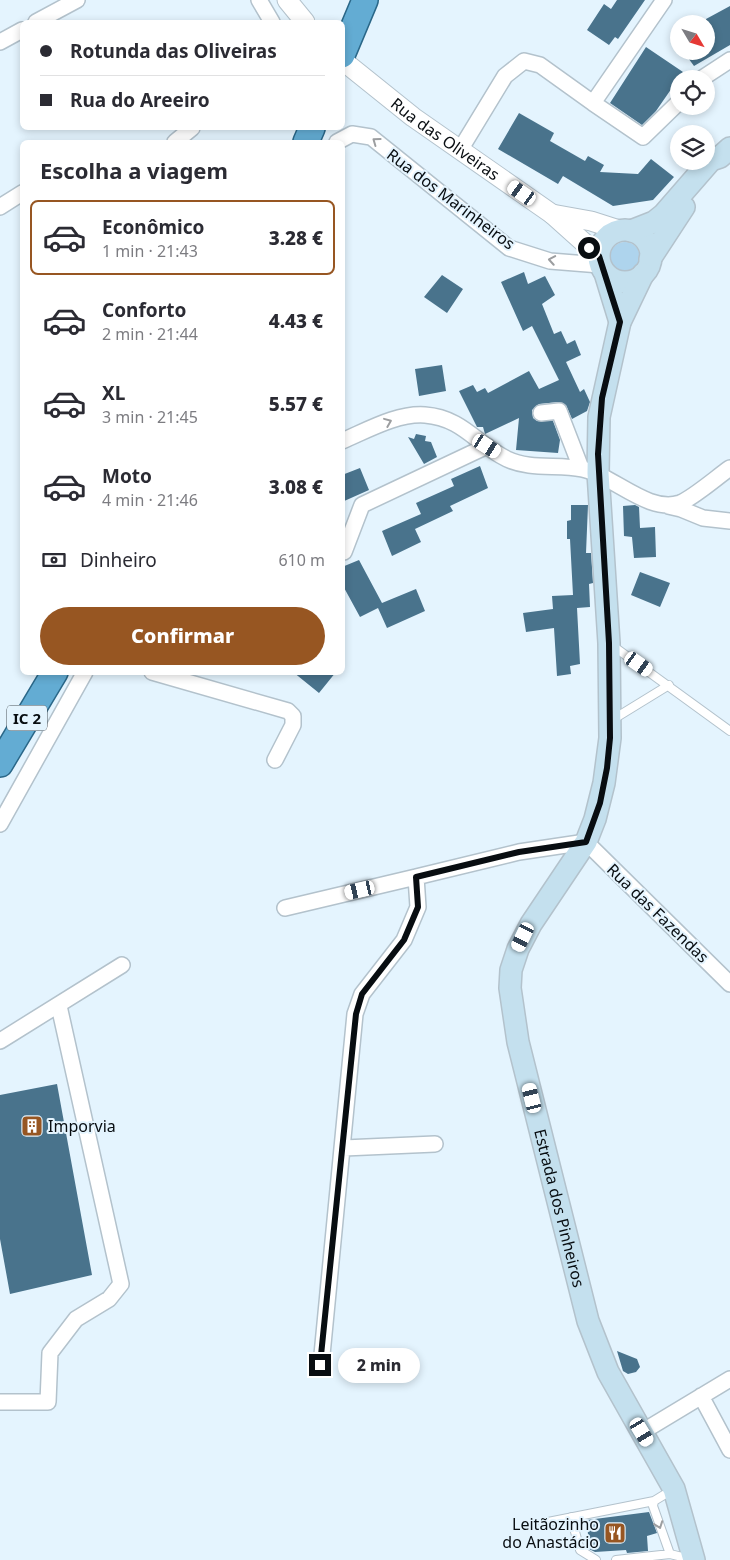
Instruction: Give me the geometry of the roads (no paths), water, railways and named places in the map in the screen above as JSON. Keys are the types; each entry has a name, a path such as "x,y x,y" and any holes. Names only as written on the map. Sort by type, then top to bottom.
{"highway":[{"path":"343,20 351,0"},
{"path":"345,48 366,0"},
{"name":"IC 2","path":"0,736 36,675"},
{"name":"IC 2","path":"0,764 53,675"}],"main road":[{"path":"620,322 602,265 604,240 625,230 654,222 664,214 711,160 725,152"},
{"name":"Estrada dos Pinheiros","path":"693,1560 674,1489 608,1372 588,1321 518,1042 510,988 512,965 523,937 586,842 595,819 604,783 610,720 609,643 589,470 602,398 620,322 646,266 673,222 719,166 725,152"},
{"path":"602,265 620,281 636,279 646,266 650,252 644,238 625,230"}],"street":[{"path":"40,20 77,0"},
{"path":"259,0 271,20"},
{"path":"287,0 302,20"},
{"path":"594,103 664,0"},
{"path":"0,42 20,31"},
{"path":"715,70 730,60"},
{"path":"460,150 505,76 524,61 540,65 644,137 670,111"},
{"name":"Rua das Oliveiras","path":"345,63 364,79 460,150 552,214 602,265"},
{"path":"177,140 190,130"},
{"name":"Rua dos Marinheiros","path":"341,140 352,134 370,137 510,248 550,260 602,265"},
{"path":"0,207 20,194"},
{"path":"552,214 591,221 625,230"},
{"path":"541,412 559,412 589,470"},
{"path":"345,440 398,418 424,415 446,419 508,460 527,465 589,470 648,501 681,509 703,518 730,521"},
{"path":"345,549 362,505 482,442"},
{"path":"662,504 680,502 730,468"},
{"path":"0,824 83,675"},
{"path":"162,675 288,711 293,716 292,724 275,760"},
{"path":"284,908 519,852 586,842"},
{"name":"Rua das Fazendas","path":"586,842 730,984"},
{"path":"320,1365 344,1148 356,1014 362,994 404,940 418,907 416,877"},
{"path":"0,1041 60,1006 122,965"},
{"path":"0,1402 48,1402 50,1353 76,1319 109,1299 121,1284 60,1006"},
{"path":"344,1148 435,1144"},
{"path":"642,1432 730,1379"},
{"path":"701,1396 730,1450"}],"lane":[{"path":"609,643 730,731"},
{"path":"610,720 669,685"},
{"path":"543,1523 654,1501 674,1489"},
{"path":"654,1501 654,1511 670,1554"},
{"path":"571,1517 580,1550 596,1560"},
{"path":"616,1560 670,1554 693,1560"}],"place":[{"name":"Imporvia","path":"32,1126"},
{"name":"Leitãozinho do Anastácio","path":"615,1533"}]}
